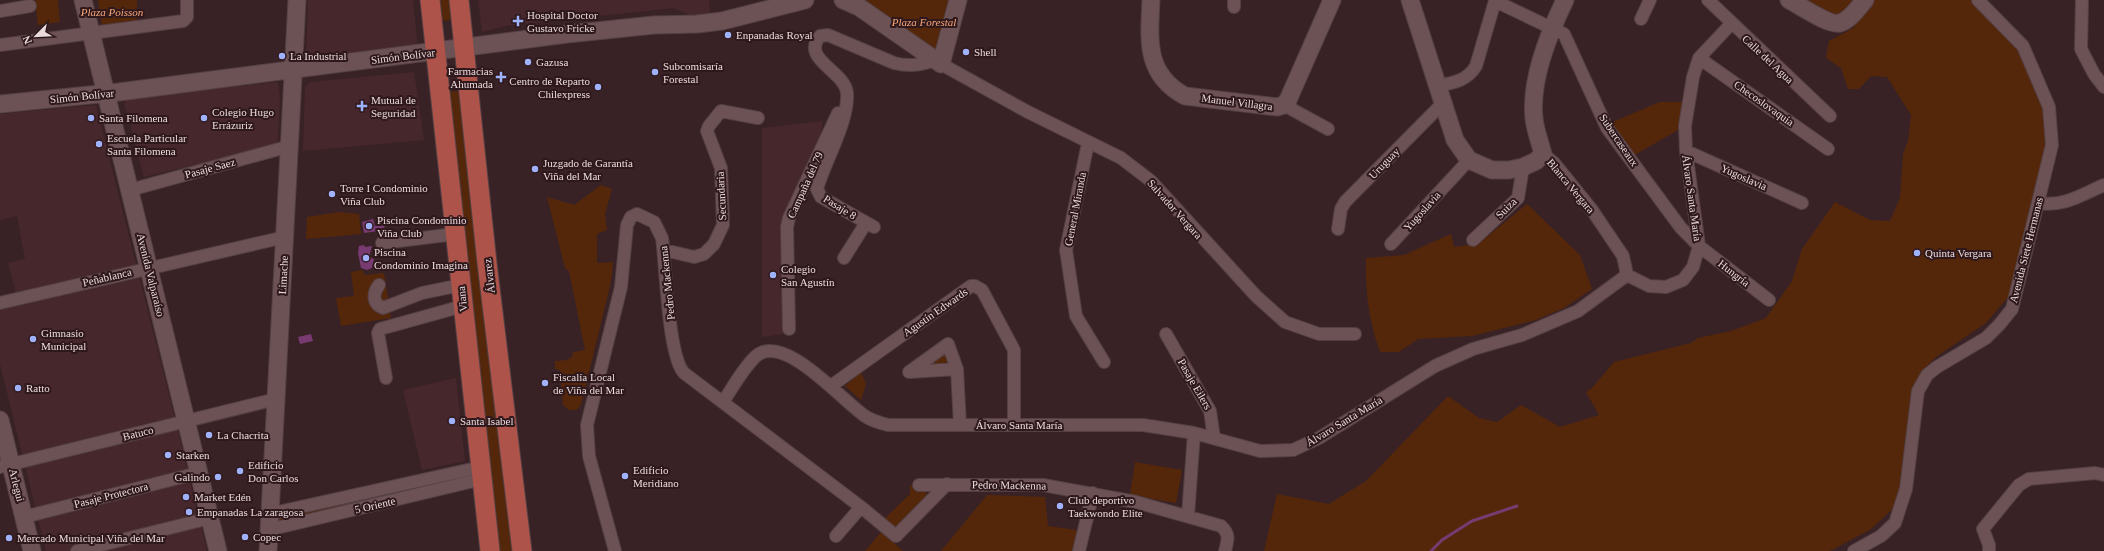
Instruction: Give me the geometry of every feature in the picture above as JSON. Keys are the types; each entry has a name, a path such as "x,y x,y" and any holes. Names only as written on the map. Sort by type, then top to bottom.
{"main road":[{"name":"Avenida Valparaíso","path":"83,0 218,551"},
{"name":"Limache","path":"268,551 298,0"},
{"name":"Viana","path":"430,0 434,52 458,255 490,551"},
{"name":"Álvarez","path":"459,0 487,263 522,551"},
{"name":"Simón Bolívar","path":"0,104 106,93 654,25 697,24 722,21 776,4 805,0"},
{"path":"844,0 859,4 938,62 958,0"},
{"name":"Manuel Villagra","path":"1151,0 1151,51 1153,62 1164,81 1172,89 1185,96 1277,107 1284,105 1332,0"},
{"path":"1410,0 1436,86 1455,140 1470,160 1492,170 1509,170 1523,167 1536,161 1543,154"},
{"name":"Blanca Vergara","path":"1543,154 1534,118 1534,86 1553,27 1565,0"},
{"path":"1789,0 1832,24 1841,23 1851,16 1865,0"},
{"path":"458,255 463,262 487,263"},
{"name":"Arlegui","path":"0,420 6,466 24,517 32,551"}],"street":[{"path":"90,0 91,32"},
{"path":"0,44 186,19 187,0"},
{"path":"1641,19 1650,0"},
{"name":"Calle del Agua","path":"1708,0 1730,24 1830,116"},
{"name":"Avenida Siete Hermanas","path":"1854,551 1881,536 1895,523 1906,489 1918,391 1927,375 1937,367 1986,338 2012,309 2052,145 2049,107 2023,46 1978,0"},
{"path":"2082,0 2081,49 2094,74 2104,87"},
{"path":"1436,86 1460,81 1471,75 1476,66 1495,1"},
{"name":"Subercaseaux","path":"1495,1 1553,27 1564,34 1607,128 1681,228 1699,246"},
{"path":"0,11 30,6"},
{"name":"Álvaro Santa María","path":"722,402 755,357 772,351 786,354 831,386 864,416 879,423 888,425 1143,425 1194,432 1260,451 1293,450 1319,438 1435,366 1473,349 1522,335 1578,311 1627,274 1649,286 1666,287 1682,280 1693,267 1699,246 1686,151 1685,126 1693,77 1699,58 1730,24"},
{"path":"847,94 841,80 816,55 815,41 820,36 835,37 894,63 906,66 917,66 938,62"},
{"name":"Checoslovaquia","path":"1699,58 1828,149"},
{"name":"Salvador Vergara","path":"938,62 1088,143 1121,158 1151,181 1256,296 1285,322 1319,334 1355,334"},
{"name":"Campaña del 79","path":"817,189 841,124 847,94"},
{"name":"Campaña del 79","path":"789,329 787,227 789,218 847,94"},
{"name":"Uruguay","path":"1338,229 1341,209 1345,202 1442,104"},
{"path":"1284,105 1328,129"},
{"name":"Secundaria","path":"664,250 694,257 704,254 714,244 723,225 722,176 708,137 709,126 721,111 758,118"},
{"name":"General Miranda","path":"1088,143 1066,250 1067,264 1076,316 1104,362"},
{"name":"Pasaje Saez","path":"130,190 290,146"},
{"name":"Yugoslavia","path":"1686,151 1802,203"},
{"name":"Blanca Vergara","path":"1543,154 1554,163 1592,210 1623,256 1627,274"},
{"name":"Yugoslavia","path":"1391,244 1470,160"},
{"name":"Suiza","path":"1473,240 1518,198 1523,167"},
{"path":"2038,203 2053,205 2065,203 2104,185"},
{"name":"Pasaje 8","path":"817,189 821,197 870,225 844,258"},
{"name":"Pedro Mackenna","path":"615,551 589,456 587,435 588,416 621,287 627,226 634,214 641,214 654,222 662,238 674,347 678,366 684,373 861,507 896,536 947,484"},
{"path":"382,243 455,234"},
{"name":"Peñablanca","path":"0,303 285,236"},
{"name":"Hungría","path":"1699,246 1769,300"},
{"path":"379,285 374,296 375,301 383,308 422,294 461,285"},
{"name":"Agustín Edwards","path":"831,386 971,286 975,286 982,290 1014,350 1014,425"},
{"path":"386,378 378,333 380,329 463,306"},
{"name":"Pasaje Eilers","path":"1166,334 1210,411 1214,438"},
{"path":"957,369 960,425"},
{"name":"Batuco","path":"6,466 276,399"},
{"path":"1188,516 1194,432"},
{"name":"Pasaje Protectora","path":"24,517 198,473"},
{"name":"5 Oriente","path":"269,522 482,473"},
{"path":"1989,551 1989,545 1983,529 2019,484 2029,479 2095,473 2104,475"},
{"name":"Pedro Mackenna","path":"919,485 1043,485 1136,502 1221,526 1227,532 1228,538 1225,551"},
{"path":"1083,550 1093,493"},
{"path":"836,536 861,507"},
{"path":"77,551 210,518"}],"shaded area":[{"path":"308,0 413,0 418,48 306,58"},
{"name":"Hospital Doctor Gustavo Fricke","path":"478,0 709,0 710,13 691,16 674,8 505,26 482,32"},
{"name":"Mutual de Seguridad","path":"414,72 424,140 303,151 305,87 310,82"},
{"name":"Colegio Hugo Errázuriz","path":"278,82 280,98 278,140 274,146 144,177 124,103 127,98"},
{"path":"96,105 207,551 46,551 0,364 0,308 16,293 8,263 25,259 17,216 0,220 0,114"},
{"name":"Colegio San Agustín","path":"823,121 819,141 784,216 783,334 762,337 762,128"},
{"name":"Piscina Condominio Viña Club","path":"373,219 375,226 380,226 381,222 384,222 385,232 382,233 379,231 364,233 362,222"},
{"name":"Piscina Condominio Imagina","path":"364,245 365,247 372,246 369,257 374,259 372,268 367,270 361,268 358,253 359,246"},
{"path":"311,334 313,341 300,344 298,337"},
{"path":"456,378 465,461 422,470 403,390"}],"green space":[{"path":"35,0 58,0 60,22 38,25"},
{"name":"Plaza Poisson","path":"98,0 137,0 137,22 102,26"},
{"path":"435,0 452,0 454,17 447,21 438,19"},
{"name":"Plaza Forestal","path":"863,0 953,0 938,59"},
{"path":"1807,0 1855,0 1847,11 1835,18"},
{"name":"Quinta Vergara","path":"1866,0 1971,0 2020,46 2046,109 2048,142 2010,295 1986,323 1936,357 1924,369 1917,388 1898,504 1871,529 1830,551 1264,551 1277,494 1329,504 1366,481 1448,396 1479,418 1497,422 1521,405 1560,427 1599,415 1586,392 1592,388 1614,362 1691,343 1698,338 1731,331 1766,318 1792,281 1802,249 1835,202 1870,220 1890,221 1900,198 1903,154 1908,141 1911,115 1887,77 1871,76 1859,89 1848,89 1841,68 1826,58 1829,41 1855,27 1849,18"},
{"path":"461,91 516,551 497,551 446,92"},
{"path":"1660,102 1682,102 1678,130 1633,156 1610,123"},
{"path":"601,185 612,189 605,214 607,230 597,234 597,263 613,262 611,282 581,405 576,410 569,410 563,405 560,370 555,369 555,361 567,360 572,357 573,352 585,350 569,271 565,268 547,197 574,205"},
{"path":"1527,204 1580,255 1592,289 1564,308 1536,320 1472,336 1418,339 1399,352 1380,352 1368,306 1366,258 1404,255 1451,234 1454,247 1478,244"},
{"path":"339,212 359,214 361,234 306,239 307,217"},
{"path":"363,270 364,275 384,273 391,318 341,326 336,298 354,296 351,272"},
{"path":"948,348 952,364 929,365"},
{"path":"861,372 866,384 861,400 845,386"},
{"path":"1135,462 1182,470 1176,503 1130,495"},
{"path":"471,474 471,479 280,522 279,518"},
{"path":"910,485 925,490 927,497 895,528 884,519 910,494"},
{"path":"987,495 1045,497 1048,526 1077,530 1072,551 941,551"},
{"path":"881,532 903,551 865,551"}],"waterway":[{"path":"1431,551 1442,540 1472,521 1517,506"}],"place":[{"name":"Hospital Doctor Gustavo Fricke","path":"518,21"},
{"name":"Enpanadas Royal","path":"728,35"},
{"name":"Shell","path":"966,52"},
{"name":"La Industrial","path":"282,56"},
{"name":"Gazusa","path":"528,62"},
{"name":"Subcomisaría Forestal","path":"655,72"},
{"name":"Farmacias Ahumada","path":"501,77"},
{"name":"Centro de Reparto Chilexpress","path":"598,87"},
{"name":"Mutual de Seguridad","path":"362,106"},
{"name":"Santa Filomena","path":"91,118"},
{"name":"Colegio Hugo Errázuriz","path":"204,118"},
{"name":"Escuela Particular Santa Filomena","path":"99,144"},
{"name":"Juzgado de Garantía Viña del Mar","path":"535,169"},
{"name":"Torre I Condominio Viña Club","path":"332,194"},
{"name":"Piscina Condominio Viña Club","path":"369,226"},
{"name":"Quinta Vergara","path":"1917,253"},
{"name":"Piscina Condominio Imagina","path":"366,258"},
{"name":"Colegio San Agustín","path":"773,275"},
{"name":"Gimnasio Municipal","path":"33,339"},
{"name":"Fiscalía Local de Viña del Mar","path":"545,383"},
{"name":"Ratto","path":"18,388"},
{"name":"Santa Isabel","path":"452,421"},
{"name":"La Chacrita","path":"209,435"},
{"name":"Starken","path":"168,455"},
{"name":"Edificio Don Carlos","path":"240,471"},
{"name":"Edificio Meridiano","path":"625,476"},
{"name":"Galindo","path":"218,477"},
{"name":"Market Edén","path":"186,497"},
{"name":"Club deportívo Taekwondo Elite","path":"1060,506"},
{"name":"Empanadas La zaragosa","path":"189,512"},
{"name":"Copec","path":"245,537"},
{"name":"Mercado Municipal Viña del Mar","path":"9,538"}]}
